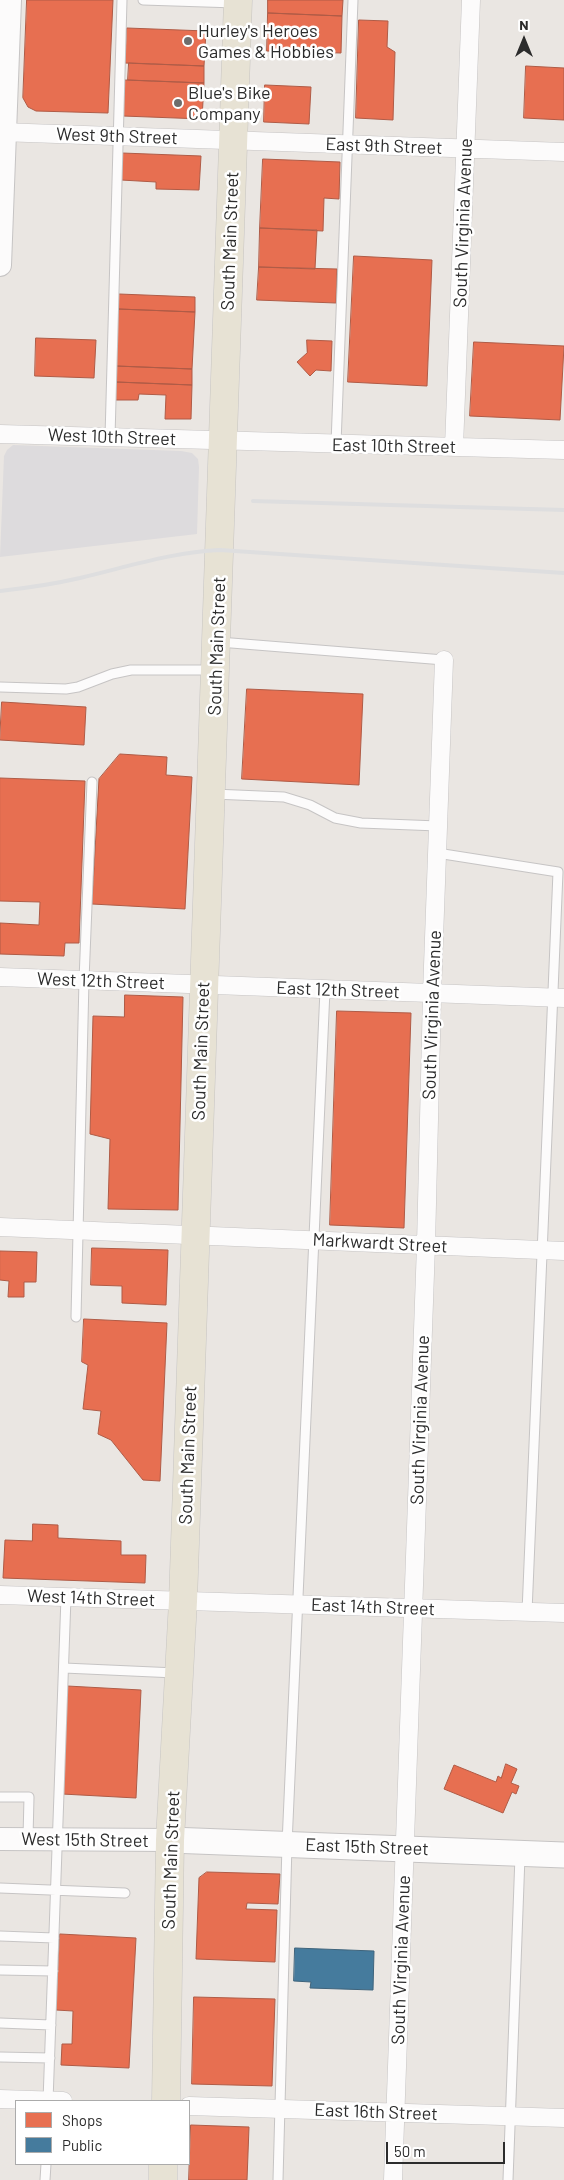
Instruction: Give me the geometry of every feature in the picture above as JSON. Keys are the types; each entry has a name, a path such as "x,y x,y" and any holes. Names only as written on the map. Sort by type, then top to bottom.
{"main road":[{"name":"South Main Street","path":"166,2100 170,1840 183,1601 238,1"},
{"name":"East 15th Street","path":"170,1840 564,1855"},
{"path":"163,2165 163,2180"}],"street":[{"path":"0,265 2,132 10,0"},
{"name":"South Virginia Avenue","path":"454,447 471,0"},
{"name":"West 9th Street","path":"2,132 234,141"},
{"name":"East 9th Street","path":"234,141 564,152"},
{"name":"West 10th Street","path":"0,434 224,440"},
{"name":"East 10th Street","path":"224,440 564,450"},
{"name":"South Virginia Avenue","path":"393,2180 426,1245 432,994 444,660"},
{"name":"West 12th Street","path":"0,977 203,985"},
{"name":"East 12th Street","path":"203,985 559,998"},
{"name":"Markwardt Street","path":"0,1227 564,1251"},
{"name":"West 14th Street","path":"0,1595 183,1601"},
{"name":"East 14th Street","path":"183,1601 564,1613"},
{"name":"West 15th Street","path":"0,1839 170,1840"},
{"path":"0,2099 24,2100"},
{"name":"East 16th Street","path":"190,2106 564,2118"}],"lane":[{"path":"110,437 122,0"},
{"path":"143,0 238,1"},
{"path":"336,444 353,0"},
{"path":"217,642 444,660"},
{"path":"0,687 66,689 131,670 216,670"},
{"path":"76,1317 84,980 92,782"},
{"path":"211,794 284,797 310,805 335,818 361,823 438,826"},
{"path":"437,853 558,872 559,998 542,1250 527,1612"},
{"path":"278,2180 287,1844 326,990"},
{"path":"48,2100 66,1597"},
{"path":"64,1668 179,1673"},
{"path":"0,1797 30,1798 28,1839"},
{"path":"508,2180 520,1853"},
{"path":"0,1888 125,1893"},
{"path":"0,1936 54,1938"},
{"path":"0,1970 53,1972"},
{"path":"0,2023 51,2024"},
{"path":"0,2057 50,2058"},
{"path":"45,2180 46,2165"}],"shaded area":[{"path":"13,445 181,451 192,453 198,459 199,467 197,534 0,557 4,456"}],"building: Shops":[{"path":"27,0 113,0 108,113 36,111 28,107 23,98"},
{"path":"268,0 343,0 342,16 268,13"},
{"path":"268,13 342,16 341,53 267,51"},
{"path":"359,20 388,21 387,47 395,52 393,120 356,118"},
{"path":"127,28 206,31 204,66 125,63"},
{"path":"129,63 204,66 204,83 128,80"},
{"path":"526,66 564,68 564,120 524,118"},
{"path":"125,80 204,83 202,119 123,116"},
{"path":"265,85 311,87 309,124 264,122"},
{"path":"122,153 201,156 199,190 156,189 156,182 121,180"},
{"path":"263,159 340,162 339,199 324,198 323,231 260,228"},
{"path":"260,228 317,230 315,269 259,267"},
{"path":"354,256 432,260 427,386 348,382"},
{"path":"259,267 337,269 336,303 257,300"},
{"path":"119,294 195,297 195,312 118,309"},
{"path":"118,309 195,312 192,369 116,366"},
{"path":"36,338 96,340 94,378 35,376"},
{"path":"307,340 332,341 331,371 316,370 310,376 297,362 307,353"},
{"path":"474,342 564,346 560,420 470,416"},
{"path":"116,366 192,369 192,385 116,382"},
{"path":"116,382 192,385 191,419 165,419 166,395 139,394 138,400 115,400"},
{"path":"247,689 363,694 359,785 242,779"},
{"path":"2,702 86,707 84,745 0,740"},
{"path":"120,754 167,757 166,775 192,777 185,909 92,904 99,779"},
{"path":"0,778 85,781 79,943 65,943 64,956 0,954 0,923 39,925 40,902 0,901"},
{"path":"125,995 183,997 178,1210 108,1209 110,1139 90,1134 93,1016 124,1017"},
{"path":"337,1011 411,1013 404,1228 330,1225"},
{"path":"92,1248 168,1250 166,1305 122,1303 122,1286 91,1285"},
{"path":"0,1251 37,1252 36,1282 24,1282 24,1297 8,1297 9,1281 0,1280"},
{"path":"84,1319 167,1323 160,1481 143,1480 111,1440 98,1434 101,1411 83,1409 88,1365 82,1362"},
{"path":"33,1524 58,1525 58,1538 121,1541 121,1555 146,1555 145,1583 3,1578 5,1540 32,1541"},
{"path":"67,1686 141,1690 136,1798 62,1794"},
{"path":"506,1764 517,1769 511,1783 519,1786 516,1794 512,1792 503,1813 444,1789 454,1765 496,1782 498,1776 501,1778"},
{"path":"207,1872 280,1874 278,1904 247,1903 246,1909 277,1910 275,1962 196,1959 199,1878"},
{"path":"60,1934 136,1938 129,2068 61,2065 62,2044 72,2044 73,2011 56,2010"},
{"path":"194,1997 275,1999 272,2086 192,2084"},
{"path":"191,2125 249,2127 247,2180 189,2180"}],"building: Public":[{"path":"295,1948 374,1951 373,1990 310,1988 311,1982 294,1981"}],"railway":[{"path":"253,501 564,510"},
{"path":"0,591 70,580 167,557 220,550 564,573"}],"place":[{"name":"Hurley's Heroes Games & Hobbies","path":"188,41"},
{"name":"Blue's Bike Company","path":"178,103"}]}
